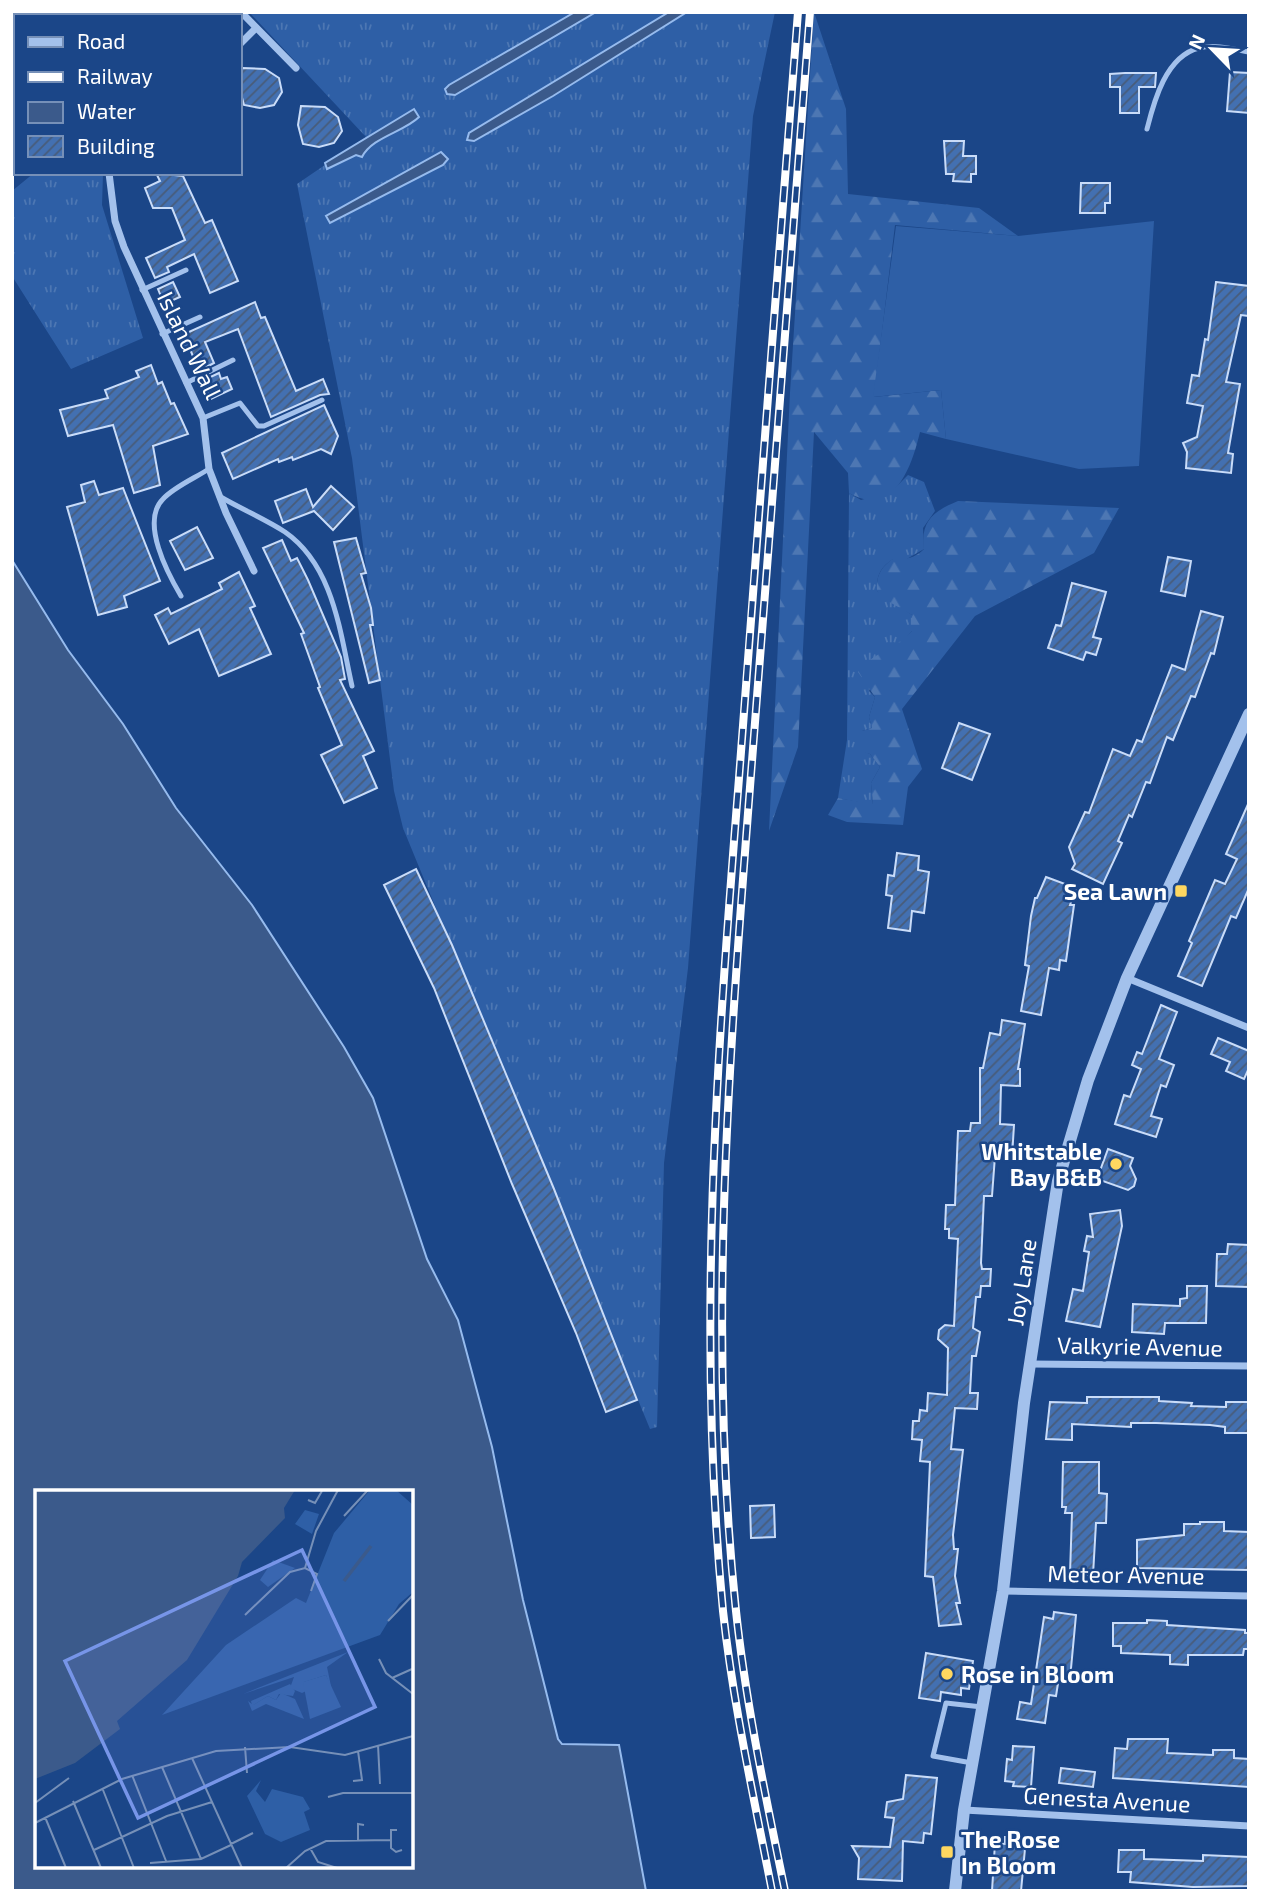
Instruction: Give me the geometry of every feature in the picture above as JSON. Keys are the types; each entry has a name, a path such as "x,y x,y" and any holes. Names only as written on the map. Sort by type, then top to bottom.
{"street":[{"path":"241,12 296,68"},
{"path":"242,42 256,28"},
{"name":"Island Wall","path":"109,175 115,221 142,290 203,418 209,469 254,571"},
{"name":"Joy Lane","path":"955,1891 964,1810 1003,1591 1030,1364 1058,1181 1088,1080 1127,978 1249,714"},
{"path":"1127,978 1249,1028"},
{"name":"Valkyrie Avenue","path":"1030,1364 1249,1366"},
{"name":"Meteor Avenue","path":"1003,1591 1249,1596"},
{"name":"Genesta Avenue","path":"964,1810 1249,1826"}],"lane":[{"path":"1147,129 1165,77 1196,48 1213,46 1249,51"},
{"path":"142,290 186,270"},
{"path":"162,334 200,317"},
{"path":"186,383 233,360"},
{"path":"203,418 240,403 258,426 264,426 322,400"},
{"path":"181,596 162,564 154,517 163,498 209,469"},
{"path":"219,496 286,533 310,556 330,592 352,686"},
{"path":"972,1763 933,1756 946,1703 983,1707"}],"green space":[{"path":"249,12 775,12 753,116 688,968 664,1163 657,1427 650,1429 403,828 394,791 352,458 297,184 366,137"},
{"path":"814,12 846,109 848,194 979,208 1018,236 895,225 874,397 941,390 946,439 920,432 912,460 898,485 889,494 878,499 865,499 849,493 848,473 814,432 798,747 769,831 790,393"},
{"path":"32,175 103,175 102,205 143,338 71,369 12,276 12,191"},
{"path":"1154,221 1139,466 1079,469 946,439 941,390 873,397 896,226 1018,236"},
{"path":"908,475 924,482 935,511 923,528 924,549 905,560 893,559 882,568 877,580 877,591 912,615 912,631 899,646 886,651 869,691 875,697 869,717 872,728 862,731 862,751 870,754 880,767 871,783 873,805 838,798 847,740 849,493 861,500 892,491"},
{"path":"958,501 1119,508 1094,553 975,616 902,709 922,769 908,787 903,825 847,822 828,815 838,798 873,804 871,783 880,767 870,754 862,752 862,731 872,728 869,717 875,697 858,672 870,660 912,631 912,615 886,600 877,591 877,580 883,568 894,558 910,558 924,549 924,531 930,518"}],"water":[{"path":"575,12 596,12 455,95 447,94 445,89 449,85"},
{"path":"669,12 687,12 553,96 474,141 467,140 469,133"},
{"path":"414,109 419,117 413,122 373,144 362,157 356,155 327,169 325,163"},
{"path":"441,152 448,159 443,165 330,223 326,216"},
{"path":"12,560 68,650 123,724 176,808 252,905 344,1047 373,1098 427,1259 458,1320 492,1447 523,1600 558,1739 562,1744 619,1745 646,1891 12,1891"}],"building":[{"path":"242,68 265,69 279,78 282,92 274,105 260,108 244,105"},
{"path":"1230,72 1249,73 1249,113 1227,111"},
{"path":"1156,73 1155,87 1139,87 1139,113 1120,113 1120,87 1110,87 1110,74"},
{"path":"301,106 325,107 338,117 342,131 334,143 319,147 303,144 298,125"},
{"path":"944,141 964,141 963,156 976,156 976,174 971,174 971,182 953,181 954,174 946,174"},
{"path":"157,175 183,176 205,223 212,220 238,281 210,293 194,254 167,267 169,272 155,278 146,258 185,240 172,208 153,208 145,188 160,181"},
{"path":"1081,183 1110,183 1110,203 1105,203 1105,213 1080,213"},
{"path":"173,282 180,297 164,304 158,289"},
{"path":"1216,282 1249,286 1249,316 1241,315 1226,382 1240,384 1228,453 1233,454 1231,473 1186,468 1187,452 1183,443 1197,437 1203,406 1187,403 1192,375 1199,376 1205,339 1208,340"},
{"path":"255,302 261,318 265,317 296,391 323,379 329,394 320,395 271,417 238,329 205,342 214,363 199,371 190,349 186,351 180,336"},
{"path":"151,365 158,384 162,382 188,434 153,446 160,485 134,493 113,425 68,436 60,410 108,398 105,390 139,377 136,371"},
{"path":"219,373 221,379 227,377 232,389 211,399 204,380"},
{"path":"324,405 338,436 331,454 321,449 293,460 292,457 279,462 278,459 233,479 222,453"},
{"path":"94,481 99,495 123,488 160,581 124,596 127,607 98,615 67,507 85,502 81,485"},
{"path":"331,486 354,507 333,530 314,511 283,523 275,501 306,489 313,507"},
{"path":"197,527 213,558 185,570 170,541"},
{"path":"356,538 366,573 361,574 371,608 373,625 370,625 380,680 369,683 334,542"},
{"path":"282,540 291,561 297,558 308,580 341,657 345,679 340,680 374,751 363,756 377,788 344,803 321,755 342,745 318,688 320,687 301,634 304,633 263,548"},
{"path":"1168,557 1191,561 1185,596 1161,591"},
{"path":"239,572 255,606 250,608 271,654 219,676 199,629 169,644 155,615 168,608 171,614 222,589 219,583"},
{"path":"1072,583 1106,592 1093,637 1101,639 1096,655 1086,652 1083,660 1048,648 1056,625 1061,626"},
{"path":"1201,611 1223,617 1214,654 1211,653 1195,697 1191,696 1173,740 1167,737 1150,783 1146,782 1132,817 1129,815 1118,841 1122,843 1103,884 1072,869 1075,864 1069,847 1085,812 1089,813 1113,749 1130,756 1137,740 1142,742 1172,665 1185,670"},
{"path":"959,723 990,734 972,780 942,768"},
{"path":"1249,802 1249,888 1236,918 1231,916 1202,986 1178,976 1192,943 1189,941 1215,880 1225,884 1237,859 1226,854"},
{"path":"897,853 919,856 918,870 929,872 924,913 912,911 910,931 888,928 892,896 886,895 888,875 894,876"},
{"path":"416,869 452,945 554,1189 637,1400 606,1412 434,988 384,885"},
{"path":"1046,877 1076,888 1070,905 1074,905 1066,961 1060,960 1059,970 1049,968 1041,1015 1021,1011 1029,966 1025,965 1031,916 1035,898"},
{"path":"1161,1005 1177,1012 1159,1059 1174,1065 1166,1087 1161,1085 1151,1116 1162,1119 1156,1137 1115,1124 1124,1095 1130,1097 1141,1069 1132,1065 1137,1052 1142,1054"},
{"path":"1002,1020 1025,1024 1018,1069 1020,1086 1001,1085 1000,1124 1014,1125 1012,1157 995,1156 992,1196 984,1196 981,1263 982,1269 991,1269 990,1286 981,1286 980,1297 976,1297 973,1328 980,1332 976,1356 972,1356 970,1393 978,1393 977,1409 955,1408 951,1449 963,1450 953,1535 954,1549 958,1549 955,1576 960,1603 956,1603 961,1624 939,1626 933,1577 925,1576 930,1462 920,1461 922,1440 912,1439 913,1421 919,1421 920,1410 927,1411 928,1393 947,1395 948,1348 938,1339 939,1330 945,1325 954,1326 958,1239 949,1238 949,1229 945,1229 946,1205 955,1205 958,1131 970,1131 971,1123 980,1123 980,1068 983,1068 990,1033 1000,1035"},
{"path":"1218,1038 1249,1051 1249,1068 1244,1079 1226,1071 1230,1062 1211,1054"},
{"name":"Whitstable Bay B&B","path":"1108,1149 1133,1158 1130,1166 1136,1179 1134,1186 1128,1190 1097,1179"},
{"path":"1120,1210 1122,1226 1100,1327 1066,1321 1073,1289 1083,1291 1089,1252 1084,1251 1087,1236 1093,1237 1090,1214"},
{"path":"1228,1244 1249,1245 1249,1287 1216,1286 1217,1254 1227,1254"},
{"path":"1187,1286 1207,1286 1206,1323 1165,1323 1164,1334 1132,1332 1133,1304 1180,1306 1180,1299 1187,1298"},
{"path":"1087,1397 1159,1397 1159,1401 1192,1403 1191,1406 1226,1407 1226,1402 1249,1402 1249,1433 1225,1433 1225,1427 1210,1425 1131,1423 1131,1427 1072,1424 1072,1440 1046,1439 1050,1402 1087,1403"},
{"path":"1063,1462 1099,1462 1099,1493 1107,1494 1106,1523 1096,1523 1093,1575 1070,1574 1072,1513 1065,1513 1066,1507 1062,1507"},
{"path":"774,1505 775,1537 751,1538 750,1506"},
{"path":"1224,1522 1224,1531 1249,1532 1249,1570 1137,1568 1137,1540 1184,1535 1184,1524"},
{"path":"1054,1612 1076,1615 1070,1679 1059,1677 1056,1696 1049,1695 1045,1723 1017,1719 1020,1702 1031,1704 1044,1617 1053,1619"},
{"path":"1147,1620 1167,1621 1167,1625 1245,1630 1245,1633 1249,1633 1249,1649 1244,1649 1243,1655 1188,1655 1188,1665 1170,1664 1170,1655 1121,1653 1121,1646 1113,1646 1113,1623 1147,1623"},
{"name":"Rose in Bloom","path":"926,1653 973,1661 969,1689 961,1688 961,1695 941,1692 940,1701 919,1698"},
{"path":"1128,1739 1168,1739 1167,1753 1213,1755 1213,1750 1234,1750 1234,1758 1249,1759 1249,1787 1113,1778 1115,1748 1127,1749"},
{"path":"1013,1746 1034,1747 1031,1787 1013,1786 1014,1782 1005,1781 1007,1759 1012,1760"},
{"path":"1061,1768 1095,1772 1093,1787 1059,1783"},
{"path":"906,1775 937,1778 931,1834 924,1833 923,1843 903,1841 902,1881 858,1879 859,1858 852,1846 890,1847 894,1818 885,1817 887,1802 903,1799"},
{"path":"1005,1837 1026,1838 1021,1891 992,1891 995,1843 1005,1844"},
{"path":"1119,1850 1144,1850 1144,1859 1203,1861 1203,1855 1249,1857 1249,1886 1193,1887 1130,1882 1131,1872 1118,1872"}],"railway":[{"path":"772,1891 738,1716 723,1611 715,1507 710,1298 723,986 798,12"},
{"path":"785,1891 751,1716 736,1611 727,1508 722,1302 724,1199 735,993 810,12"}],"place":[{"name":"Sea Lawn","path":"1181,891"},
{"name":"Whitstable Bay B&B","path":"1116,1164"},
{"name":"Rose in Bloom","path":"947,1674"},
{"name":"The Rose In Bloom","path":"947,1852"}]}
